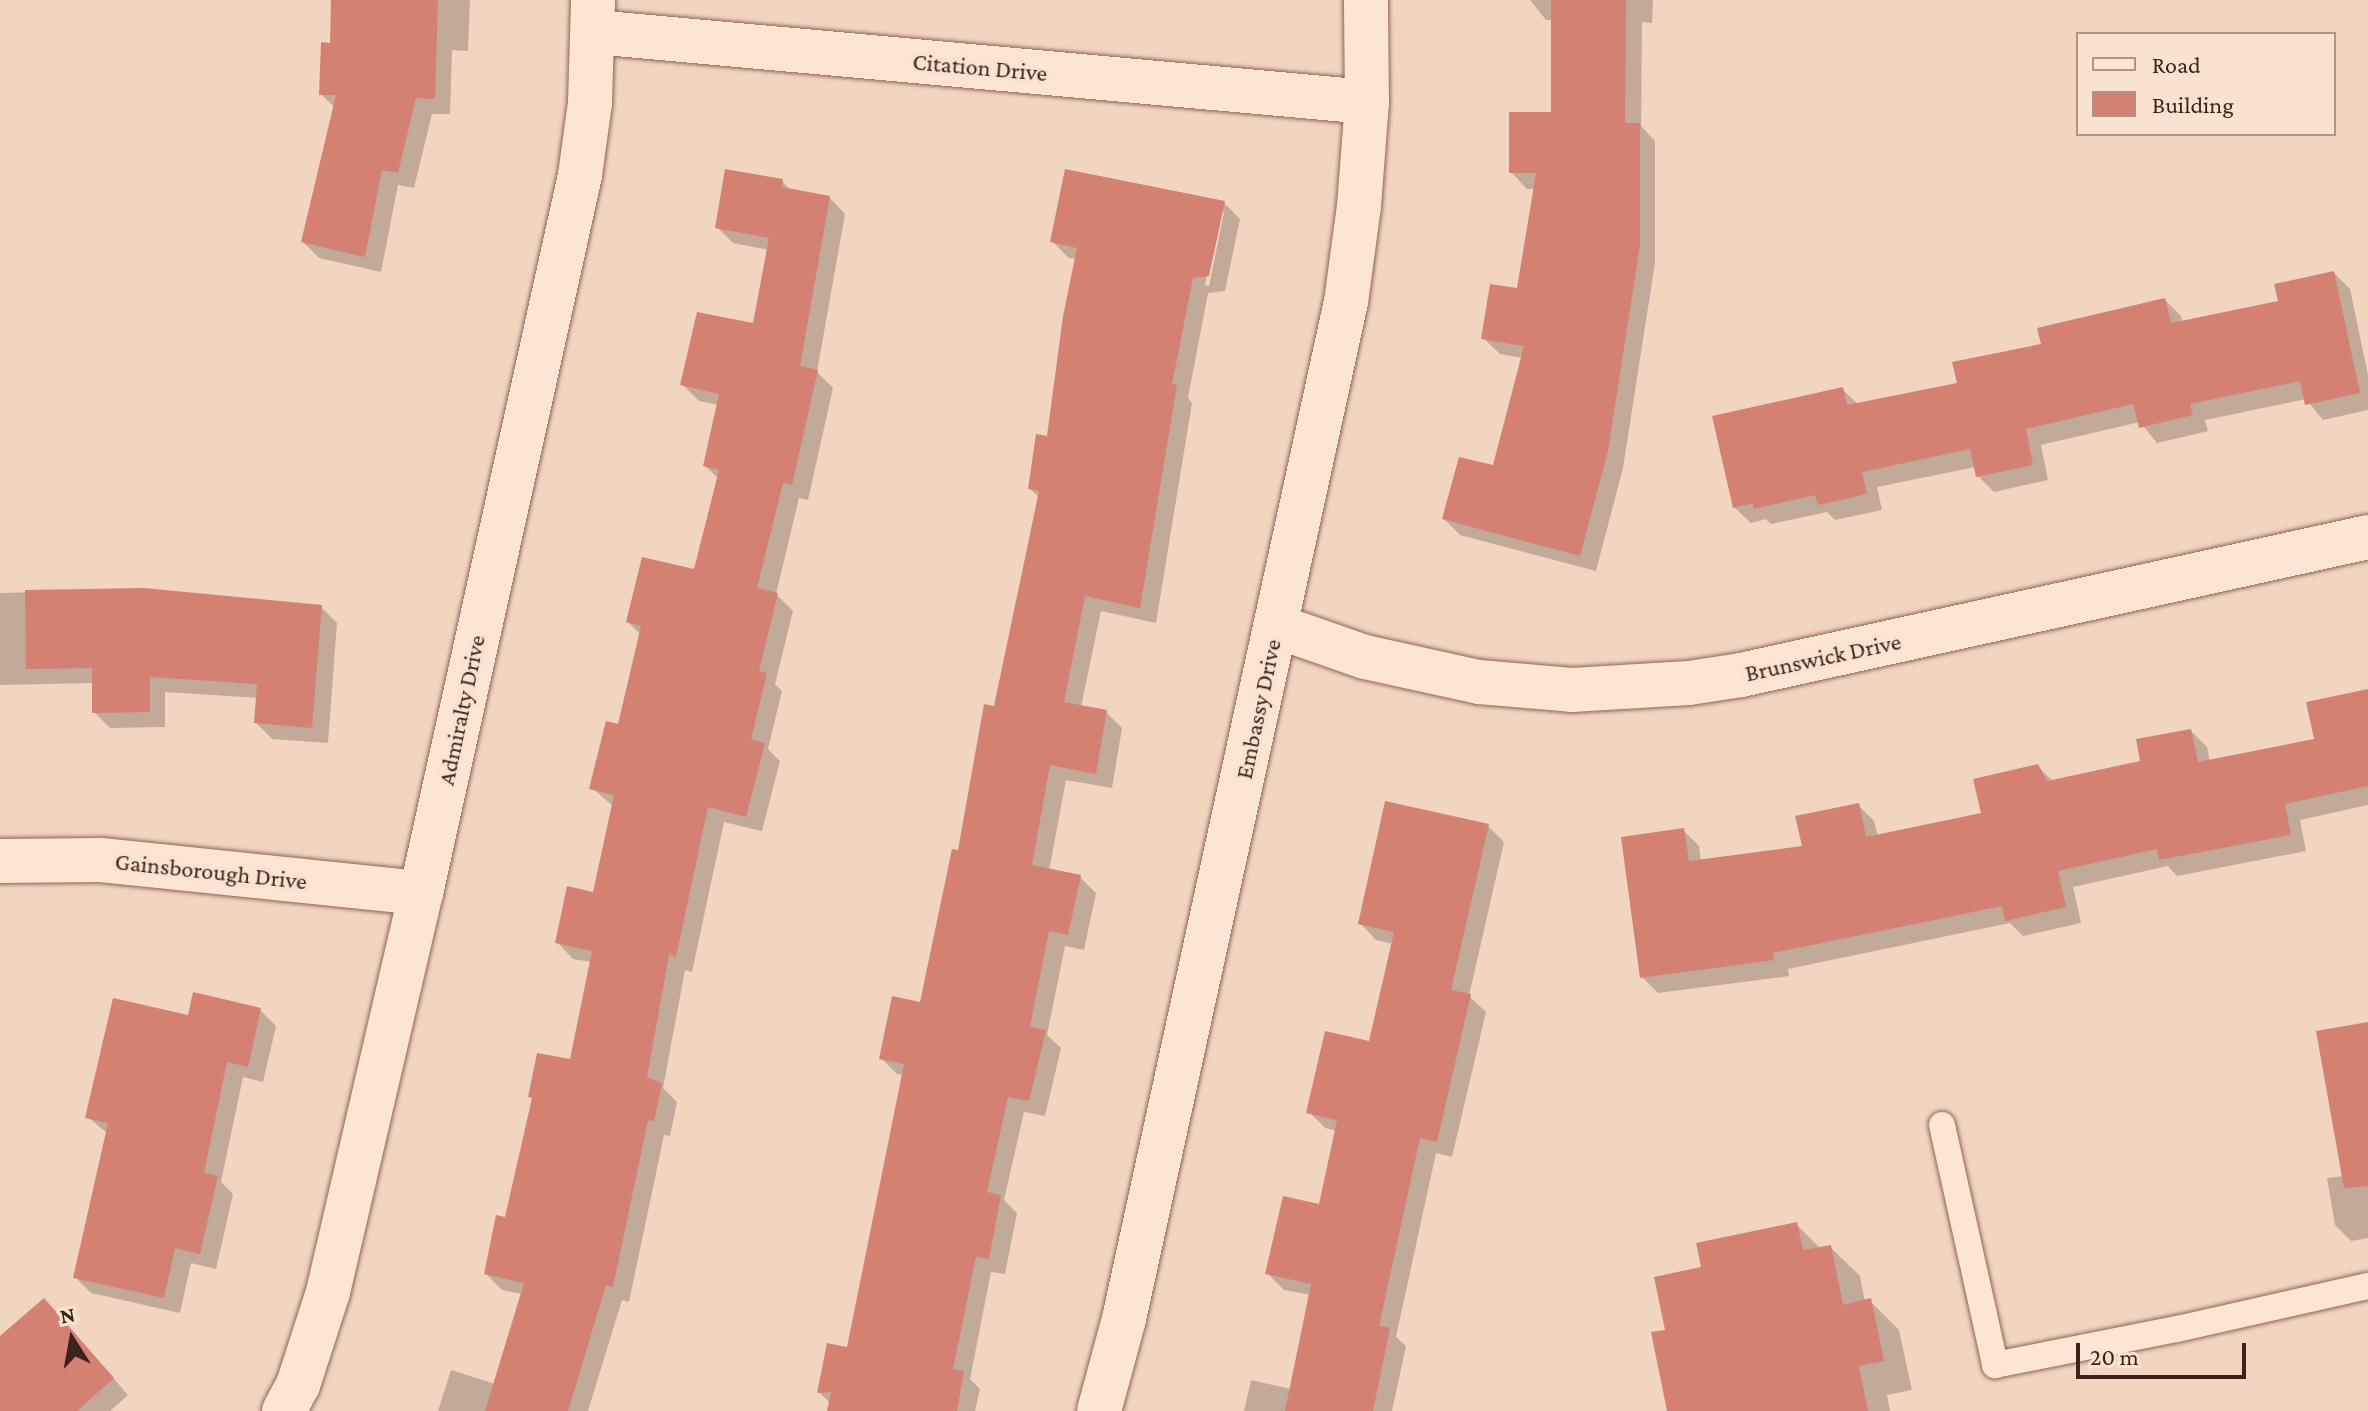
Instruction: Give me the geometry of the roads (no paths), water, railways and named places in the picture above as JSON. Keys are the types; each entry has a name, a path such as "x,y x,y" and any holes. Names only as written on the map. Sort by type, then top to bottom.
{"street":[{"name":"Embassy Drive","path":"1099,1411 1124,1319 1346,302 1359,206 1367,102 1366,0"},
{"name":"Citation Drive","path":"593,16 1367,102"},
{"name":"Admiralty Drive","path":"284,1411 298,1385 328,1292 421,893 580,175 590,103 593,16"},
{"name":"Brunswick Drive","path":"1276,626 1365,657 1479,682 1572,690 1689,683 1756,672 2368,537"},
{"name":"Gainsborough Drive","path":"0,861 101,860 421,893"}],"lane":[{"path":"1942,1125 1995,1365 2368,1286"}]}
